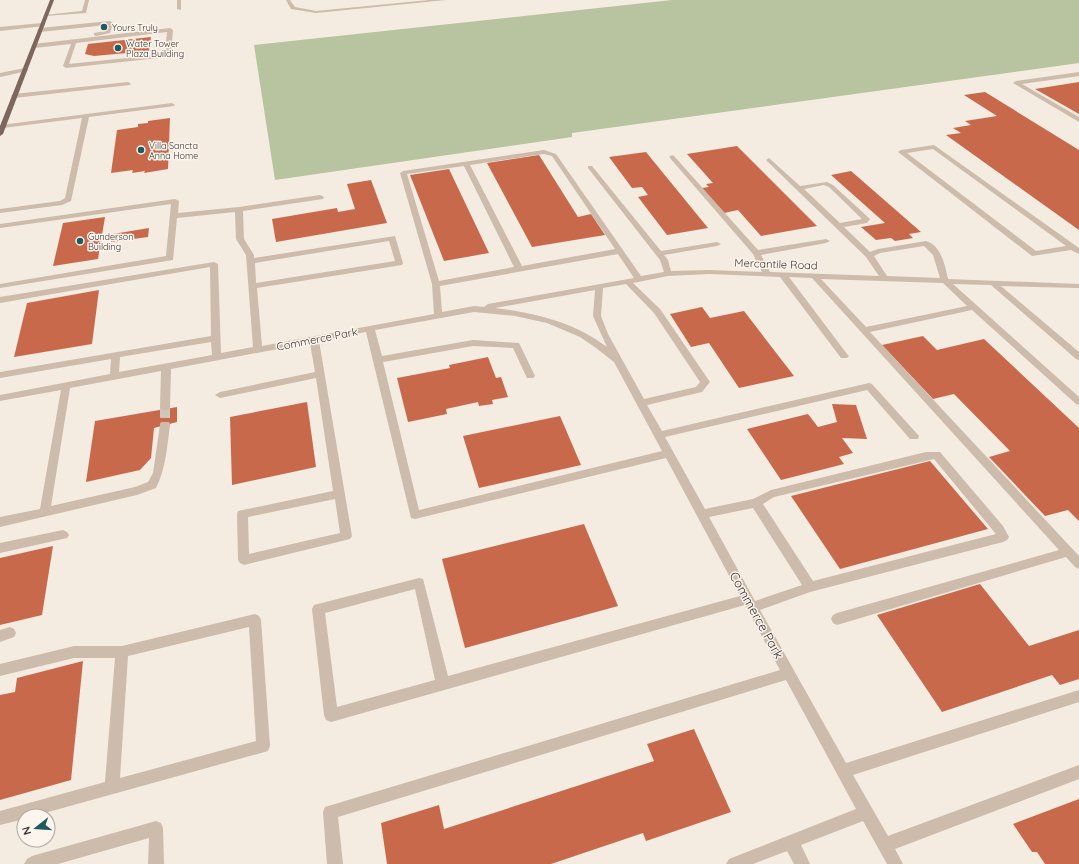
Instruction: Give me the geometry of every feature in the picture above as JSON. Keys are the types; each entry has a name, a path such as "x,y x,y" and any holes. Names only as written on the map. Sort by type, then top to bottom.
{"main road":[{"path":"0,134 52,0"}],"street":[{"path":"46,15 83,14 87,0"},
{"path":"179,0 179,9"},
{"path":"288,0 293,8 316,12 444,0"},
{"path":"0,30 14,28 41,29 110,22 108,32 35,43"},
{"path":"35,43 74,42 170,30 168,55 66,66 74,42"},
{"path":"0,69 8,68 25,70"},
{"path":"0,75 25,70"},
{"path":"1079,74 1016,83 1079,120"},
{"path":"14,96 128,84"},
{"path":"3,126 172,105"},
{"path":"0,211 62,203 68,199 86,116"},
{"path":"934,147 1076,250 1035,254 901,152 934,147"},
{"path":"438,316 436,284 403,173 544,152 554,155 639,279"},
{"path":"672,157 756,254 768,274"},
{"path":"769,160 869,255 885,279"},
{"path":"466,163 519,269"},
{"path":"590,167 664,260 668,274"},
{"path":"798,188 825,183 831,186 866,219 864,221 838,226"},
{"path":"173,216 239,209 320,197"},
{"path":"0,226 174,201 170,258 0,286"},
{"path":"239,209 240,239 250,256 251,261 258,350"},
{"path":"251,261 392,238 400,263 253,286"},
{"path":"756,254 826,241"},
{"path":"869,255 878,251 926,243 934,249 941,261 945,281 1079,402"},
{"path":"659,254 717,244"},
{"path":"436,284 619,251"},
{"path":"0,300 214,264 216,357"},
{"name":"Mercantile Road","path":"474,309 668,274 709,272 1079,286"},
{"path":"782,274 844,356"},
{"path":"814,276 1079,564"},
{"path":"627,281 657,311 705,382 699,390 642,403"},
{"path":"993,283 1079,357"},
{"name":"Commerce Park","path":"599,286 597,316 604,334 750,603 895,864"},
{"path":"864,330 973,306"},
{"name":"Commerce Park","path":"0,398 474,309 530,315 553,322 574,330 598,344 622,365"},
{"path":"370,329 415,515 669,453"},
{"path":"0,375 216,338"},
{"path":"314,339 340,494 346,536 244,560 242,514 340,494"},
{"path":"378,360 473,343 516,345 530,376"},
{"path":"114,377 116,356"},
{"path":"165,408 166,367"},
{"path":"220,395 320,374"},
{"path":"44,512 66,386"},
{"path":"660,435 869,386 914,436"},
{"path":"0,522 137,491 152,485 158,473 165,425"},
{"path":"443,684 419,583 318,609 331,715 443,684 1003,537 999,529 936,455 926,456 771,494 756,503 702,514"},
{"path":"756,503 810,587"},
{"path":"0,548 63,535"},
{"path":"837,619 1068,552"},
{"path":"0,670 74,652 122,652 255,620 263,746 0,818"},
{"path":"112,788 122,652"},
{"path":"335,864 330,812 789,673"},
{"path":"843,771 1079,696"},
{"path":"885,845 1079,772"},
{"path":"734,864 867,812"},
{"path":"32,864 156,828 156,864"},
{"path":"791,842 802,864"}],"green space":[{"path":"672,0 1079,0 1079,63 572,133 572,137 275,180 254,45"}],"building":[{"name":"Water Tower Plaza Building","path":"151,37 149,51 94,56 85,54 88,44"},
{"path":"1079,82 1079,114 1035,89"},
{"path":"985,92 1079,150 1079,230 946,135 961,133 953,128 971,125 965,121 997,116 964,95"},
{"name":"Villa Sancta Anna Home","path":"170,118 168,169 144,173 145,171 132,173 133,170 111,173 117,130 138,127 138,124 148,123 148,121"},
{"path":"737,146 817,226 761,236 738,210 724,213 702,188 709,187 706,184 713,183 687,154"},
{"path":"646,152 708,228 667,235 638,197 648,195 642,187 632,188 609,157"},
{"path":"539,155 578,217 591,214 605,235 532,247 487,163"},
{"path":"449,169 489,253 444,261 410,175"},
{"path":"851,171 921,232 909,234 913,238 895,241 891,238 876,240 861,227 885,223 831,175"},
{"path":"371,180 387,223 276,242 272,219 337,208 338,212 355,209 347,184"},
{"name":"Gunderson Building","path":"105,217 98,259 53,266 63,223"},
{"path":"149,228 148,237 111,242 113,234"},
{"path":"99,290 92,344 14,357 27,303"},
{"path":"702,307 710,318 744,311 794,376 739,388 709,343 691,347 670,314"},
{"path":"923,336 937,350 984,339 1079,428 1079,521 1068,510 1045,516 989,457 1010,451 954,394 933,399 882,345"},
{"path":"488,357 496,378 501,377 508,397 492,400 493,404 479,406 478,402 446,409 447,414 408,422 397,378 450,368 449,365"},
{"path":"307,402 316,467 232,485 230,417"},
{"path":"832,404 856,405 867,439 842,438 853,453 839,457 844,464 781,480 747,429 808,414 818,427 837,422"},
{"path":"177,407 177,422 154,428 151,458 140,470 86,482 95,421"},
{"path":"560,416 581,465 479,488 463,436"},
{"path":"930,461 988,529 840,569 791,496"},
{"path":"584,524 618,606 465,648 442,559"},
{"path":"53,546 42,615 0,625 0,558"},
{"path":"980,584 1029,646 1079,630 1079,679 1060,685 1052,675 942,712 877,615"},
{"path":"83,661 71,780 0,800 0,695 15,692 17,678"},
{"path":"694,729 731,812 646,841 643,833 551,864 387,864 381,823 439,805 444,829 654,761 647,744"},
{"path":"1079,799 1079,864 1045,864 1037,852 1032,852 1013,824"}],"tunnel":[{"path":"165,408 165,425"}],"place":[{"name":"Yours Truly","path":"104,27"},
{"name":"Water Tower Plaza Building","path":"118,48"},
{"name":"Villa Sancta Anna Home","path":"141,150"},
{"name":"Gunderson Building","path":"80,241"}]}
